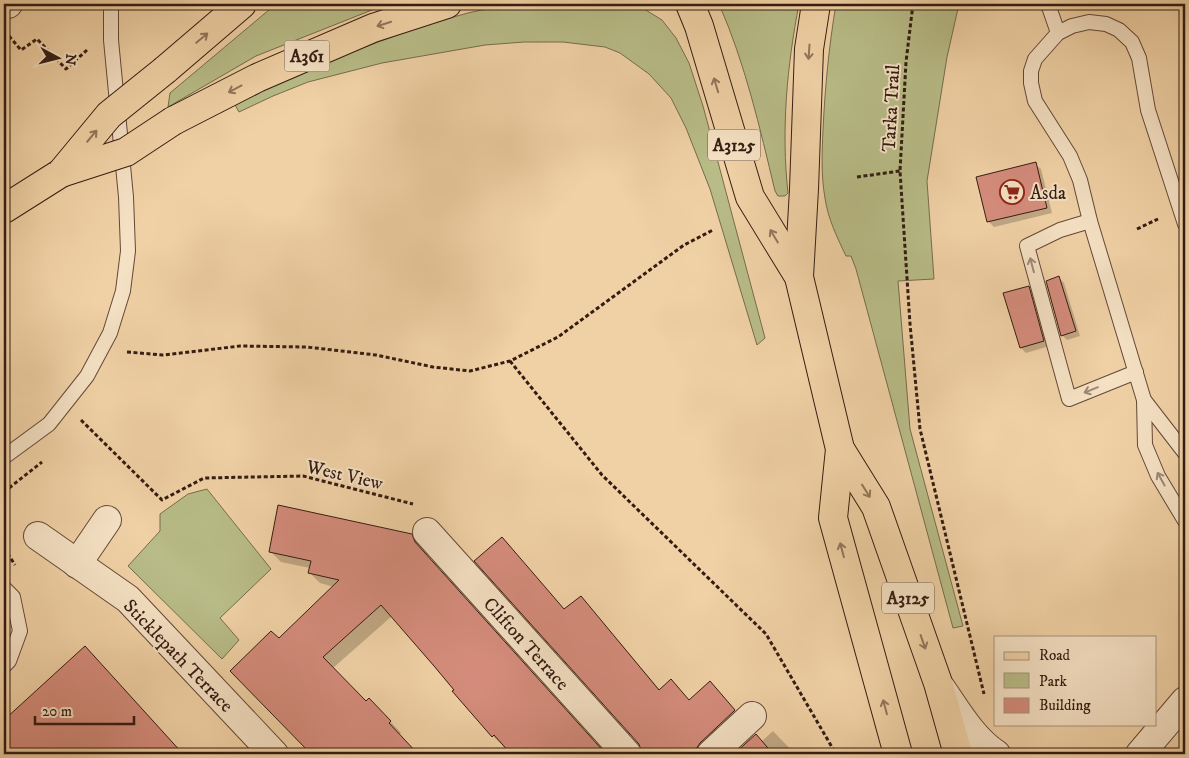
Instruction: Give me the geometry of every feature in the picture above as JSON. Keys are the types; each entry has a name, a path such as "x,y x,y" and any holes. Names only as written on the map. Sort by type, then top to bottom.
{"main road":[{"name":"A361","path":"61,174 109,115 242,4"},
{"name":"A361","path":"4,209 61,174 126,152 172,122 266,74 373,28 447,4"},
{"name":"A3125","path":"690,4 699,26 750,197 799,277"},
{"name":"A3125","path":"816,4 809,49 799,277 840,450 834,518 898,754"},
{"name":"A3125","path":"840,450 876,507 938,683 958,754"}],"street":[{"path":"4,5 8,4"},
{"path":"77,564 107,520"},
{"name":"Clifton Terrace","path":"427,532 627,754"},
{"name":"Sticklepath Terrace","path":"38,536 128,600 274,754"},
{"path":"938,683 963,720 986,748 996,754"},
{"path":"1140,754 1185,701"},
{"path":"711,754 752,716"}],"lane":[{"path":"4,457 49,424 88,376 110,333 124,291 128,251 126,197 112,40 111,4"},
{"path":"1048,4 1058,34"},
{"path":"1185,224 1148,110 1139,58 1132,42 1119,30 1106,24 1089,22 1072,26 1058,34 1035,59 1031,71 1035,101 1070,156 1080,180 1090,221 1144,400 1145,445 1158,476 1185,521"},
{"path":"1090,221 1060,230 1027,246 1069,399 1136,372"},
{"path":"1144,400 1185,453"},
{"path":"4,588 13,597 20,630 9,661 4,666"}],"path":[{"name":"Tarka Trail","path":"857,177 900,171 906,62 913,4"},
{"path":"4,30 22,50 37,39 66,69 90,47 112,40"},
{"path":"900,171 910,324 920,429 986,702"},
{"path":"124,352 163,355 240,346 308,347 376,355 433,367 470,371 510,361 558,337 684,245 713,230"},
{"path":"510,361 602,475 766,634 836,754"},
{"name":"West View","path":"79,418 162,500 204,478 303,476 425,507 427,532"}],"green space":[{"path":"276,4 387,4 256,56 168,107 170,93"},
{"path":"517,4 636,4 662,20 676,38 689,63 703,106 765,338 757,345 710,189 686,128 671,98 649,74 620,53 605,47 563,42 485,45 382,63 308,82 239,112 234,103 320,65 408,31 468,13"},
{"path":"719,4 799,4 786,98 785,146 788,193 785,196 778,196 775,191 744,72"},
{"path":"836,4 959,4 947,57 927,181 934,279 898,281 910,429 963,626 953,628 856,269 851,256 846,256 833,228 826,206 822,173 823,130 831,35"},
{"path":"207,489 271,569 220,618 239,640 222,659 128,566 160,531 160,514 188,494"}],"building":[{"name":"Asda","path":"1036,162 1047,208 987,222 976,177"},
{"path":"1059,276 1076,331 1061,336 1046,281"},
{"path":"1029,286 1044,341 1020,348 1003,293"},
{"path":"278,505 412,534 415,542 606,754 511,754 494,735 492,737 381,605 323,657 366,701 369,698 418,754 311,754 230,671 271,631 279,638 339,580 308,573 311,561 269,552"},
{"path":"502,537 564,609 581,596 659,690 671,679 689,700 710,681 735,710 700,743 696,749 696,754 642,754 639,744 474,561"},
{"path":"85,646 183,754 4,754 4,720"},
{"path":"756,734 773,754 734,754"}],"place":[{"name":"Asda","path":"1012,192"}]}
